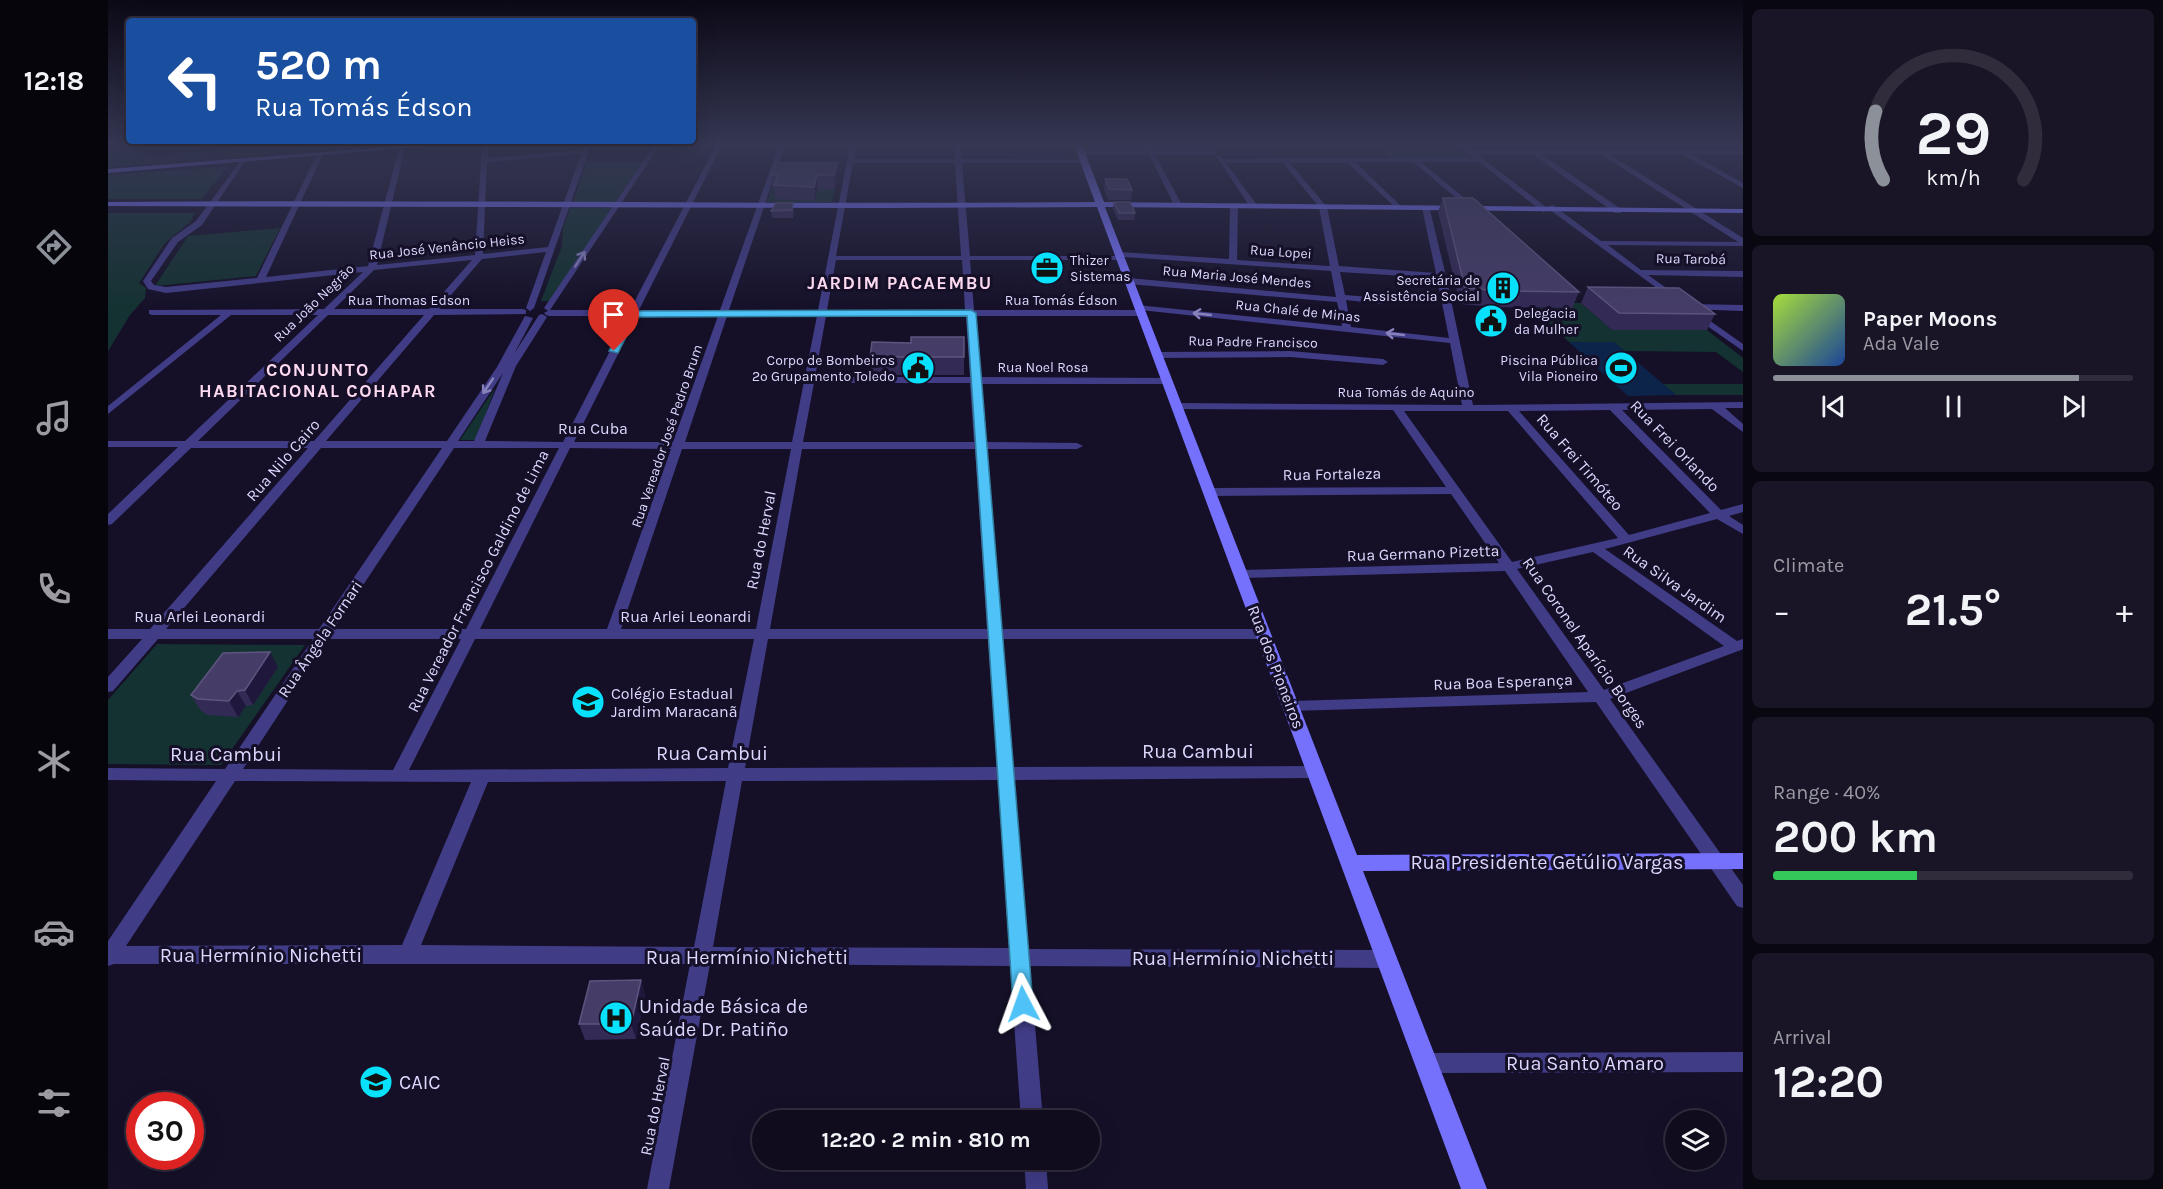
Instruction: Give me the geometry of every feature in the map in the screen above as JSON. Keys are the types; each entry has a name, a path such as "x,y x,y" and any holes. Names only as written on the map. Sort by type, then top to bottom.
{"main road":[{"name":"Rua dos Pioneiros","path":"1100,200 1474,1189"},
{"path":"108,204 1101,204 1743,210"},
{"path":"108,210 126,209 140,204"},
{"name":"Rua Presidente Getúlio Vargas","path":"1350,863 1743,861"}],"street":[{"path":"210,204 213,200"},
{"path":"261,279 298,200"},
{"name":"Rua João Negrão","path":"108,521 372,268 389,200"},
{"path":"479,257 481,200"},
{"name":"Rua Ângela Fornari","path":"478,444 568,200"},
{"name":"Rua Ângela Fornari","path":"108,956 449,444 546,313 619,200"},
{"name":"Rua Vereador Francisco Galdino de Lima","path":"398,776 690,200"},
{"name":"Rua Vereador José Pedro Brum","path":"612,634 762,200"},
{"name":"Rua do Herval","path":"658,1189 842,200"},
{"path":"962,200 968,258 1031,1110"},
{"path":"1176,200 1178,205"},
{"path":"1249,200 1253,206"},
{"path":"1318,200 1323,207 1347,329"},
{"path":"1390,200 1397,207"},
{"path":"1461,200 1470,208"},
{"path":"1536,200 1600,243 1742,346"},
{"path":"1603,200 1615,209"},
{"path":"1679,200 1743,242"},
{"name":"Rua José Venâncio Heiss","path":"210,204 199,223 175,240 147,281 151,287 165,290 552,249"},
{"path":"1233,262 1234,205"},
{"path":"1427,208 1468,407"},
{"path":"1600,243 1743,242"},
{"name":"Rua Lopei","path":"832,258 1120,256 1442,276"},
{"name":"Rua Nilo Cairo","path":"108,687 479,257"},
{"name":"Rua Tarobá","path":"1639,272 1743,274"},
{"name":"Rua Maria José Mendes","path":"1130,281 1382,301"},
{"path":"1687,307 1743,308"},
{"name":"Rua Tomás Édson","path":"546,313 822,314 1141,310"},
{"name":"Rua Chalé de Minas","path":"1141,310 1454,340"},
{"name":"Rua Thomas Edson","path":"152,312 227,314 546,313"},
{"path":"108,411 227,314"},
{"name":"Rua Padre Francisco","path":"1158,355 1290,354 1383,362"},
{"name":"Rua Noel Rosa","path":"809,380 1168,381"},
{"path":"1714,405 1743,429"},
{"name":"Rua Tomás de Aquino","path":"1177,406 1511,408 1743,405"},
{"name":"Rua Coronel Aparício Borges","path":"1396,407 1743,900"},
{"name":"Rua Frei Orlando","path":"1613,407 1718,514 1743,530"},
{"name":"Rua Frei Timóteo","path":"1511,408 1625,538"},
{"name":"Rua Cuba","path":"108,444 1077,446"},
{"name":"Rua Fortaleza","path":"1210,492 1455,490"},
{"name":"Rua Germano Pizetta","path":"1240,574 1509,567 1595,548 1625,538 1743,508"},
{"name":"Rua Silva Jardim","path":"1595,548 1740,645"},
{"name":"Rua Arlei Leonardi","path":"108,634 1263,634"},
{"name":"Rua Boa Esperança","path":"1291,706 1601,697 1740,645"},
{"name":"Rua Cambui","path":"108,774 398,776 1316,772"},
{"path":"408,954 483,774"},
{"name":"Rua Hermínio Nichetti","path":"108,956 408,954 1386,959"},
{"name":"Rua Santo Amaro","path":"1426,1063 1743,1062"},
{"path":"1036,1170 1037,1189"}],"green space":[{"path":"574,200 616,200 615,202"},
{"path":"767,200 832,200 832,202"},
{"path":"570,208 611,208 552,301 541,301 562,246 563,228"},
{"path":"108,213 195,213 190,222 165,243 139,283 146,288 145,298 130,315 108,351"},
{"path":"280,228 256,276 155,286 188,236"},
{"path":"1567,303 1581,303 1612,330 1707,330 1743,358 1743,372 1716,352 1625,351 1613,342 1569,342 1533,308 1571,308"},
{"path":"1663,384 1743,384 1743,395 1676,395"},
{"path":"495,388 476,440 460,440"},
{"path":"157,644 305,645 221,765 108,764 108,700"}],"water":[{"name":"Piscina Pública Vila Pioneiro","path":"1569,342 1614,342 1676,395 1628,396"}],"building":[{"path":"1444,200 1476,200 1579,292 1502,291 1465,288"},
{"path":"1114,202 1130,202 1135,213 1119,213"},
{"path":"776,203 793,203 792,210 771,211"},
{"path":"1588,287 1679,288 1715,314 1619,313"},
{"path":"911,337 964,337 964,357 870,357 872,342 911,343"},
{"path":"270,652 245,690 237,691 229,701 198,699 191,695 223,653"},
{"path":"641,980 631,1024 579,1024 590,981"}],"place":[{"name":"Thizer Sistemas","path":"1047,268"},
{"name":"Secretária de Assistência Social","path":"1503,288"},
{"name":"Delegacia da Mulher","path":"1491,321"},
{"name":"Corpo de Bombeiros 2º Grupamento Toledo","path":"918,368"},
{"name":"Piscina Pública Vila Pioneiro","path":"1621,368"},
{"name":"Colégio Estadual Jardim Maracanã","path":"588,702"},
{"name":"Unidade Básica de Saúde Dr. Patiño","path":"616,1018"},
{"name":"CAIC","path":"376,1082"}],"district":[{"name":"JARDIM PACAEMBU","path":"900,283"},
{"name":"CONJUNTO HABITACIONAL COHAPAR","path":"318,380"}],"route":[{"path":"614,351 633,314 971,313 1023,1004"}]}
